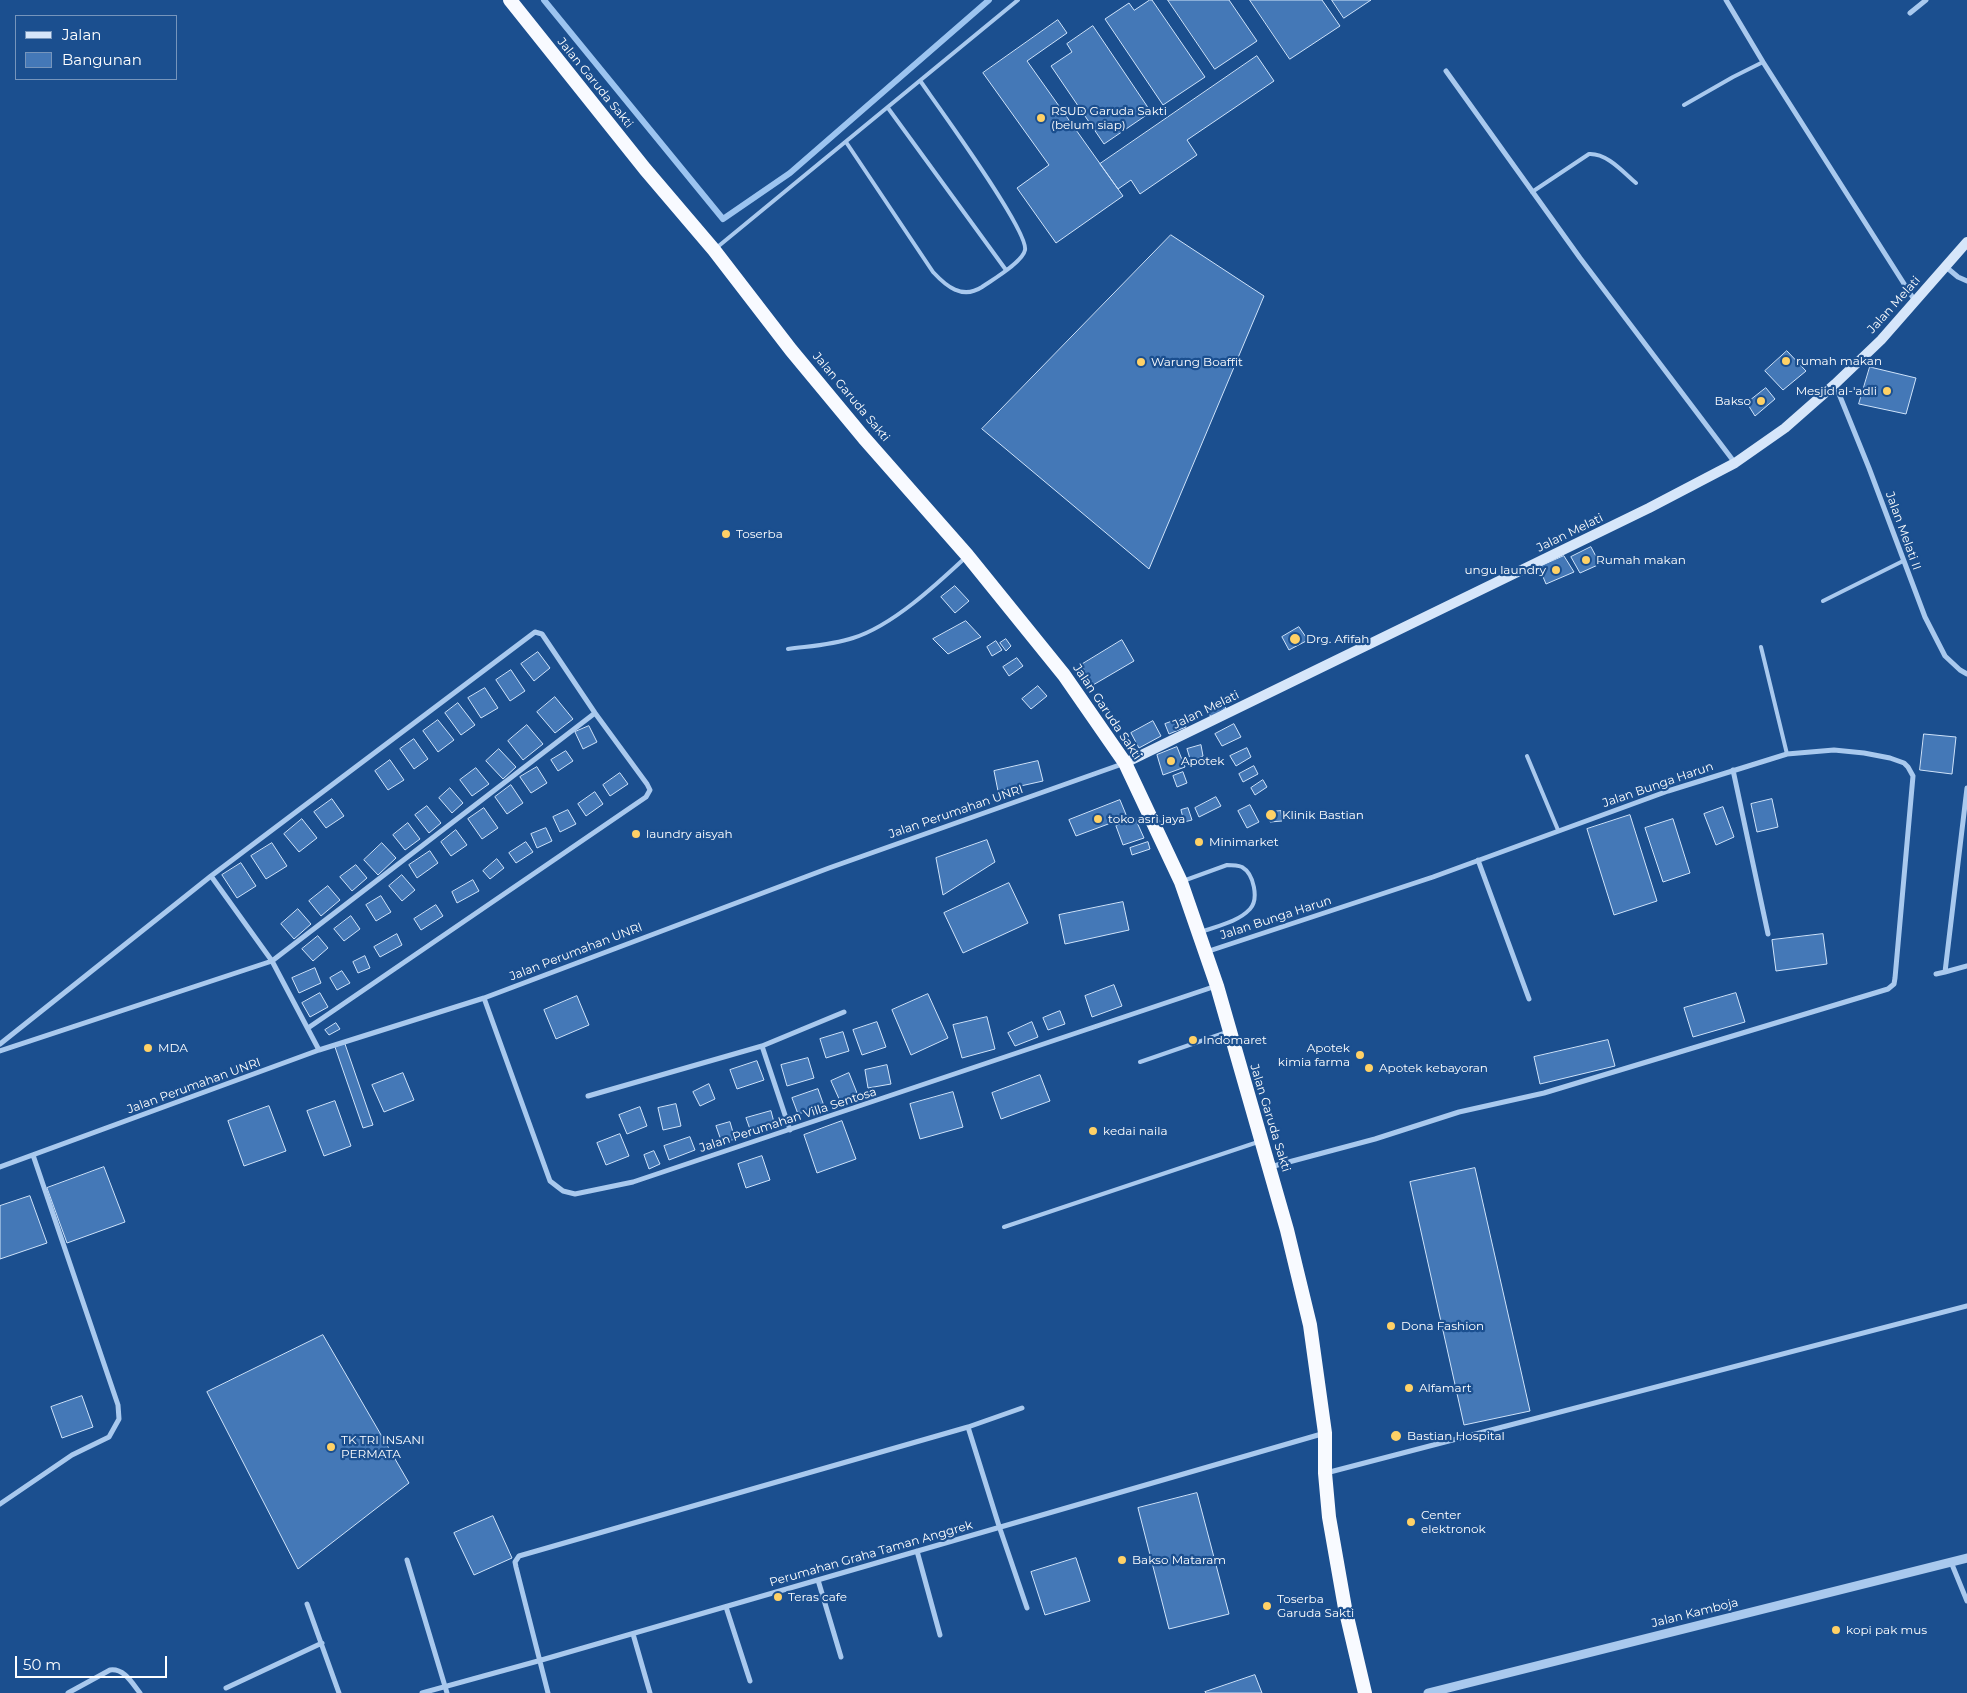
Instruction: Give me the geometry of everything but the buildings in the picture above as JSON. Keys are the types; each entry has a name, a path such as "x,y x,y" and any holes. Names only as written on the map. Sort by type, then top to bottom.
{"highway":[{"name":"Jalan Garuda Sakti","path":"510,0 645,169 714,250 864,438 967,555 1064,675 1125,763 1181,882 1217,986 1269,1167 1310,1325 1325,1433 1326,1473 1337,1564 1357,1666 1365,1693"}],"main road":[{"name":"Jalan Melati","path":"1125,763 1649,508 1736,463 1785,428 1881,340 1967,242"}],"street":[{"path":"1726,0 1763,62 1915,301"},
{"path":"1910,13 1926,0"},
{"path":"1446,71 1580,258 1736,463"},
{"path":"1945,266 1958,277 1967,281"},
{"name":"Jalan Melati II","path":"1835,384 1869,468 1903,561 1935,638 1945,656 1967,674"},
{"path":"0,1044 211,876 535,632 542,634 595,713 647,784 650,790 646,797 308,1028"},
{"path":"0,1051 272,961 595,713"},
{"name":"Jalan Bunga Harun","path":"1205,952 1433,877 1668,791 1787,754 1834,750 1864,753 1890,758 1904,764 1911,772 1912,785 1895,978 1894,984 1888,989 1544,1093 1459,1112 1375,1139 1269,1167"},
{"name":"Jalan Perumahan UNRI","path":"0,1167 320,1050 484,998 829,868 1125,763"},
{"path":"1733,770 1768,934"},
{"path":"1944,972 1967,788"},
{"path":"1478,860 1529,999"},
{"path":"211,876 272,961 320,1050"},
{"path":"1936,974 1967,966"},
{"name":"Jalan Perumahan Villa Sentosa","path":"484,998 550,1181 563,1191 575,1194 633,1182 1217,986"},
{"path":"588,1096 762,1046 844,1012"},
{"path":"762,1046 790,1130"},
{"path":"0,1504 72,1456 109,1437 119,1419 118,1405 33,1155"},
{"path":"1326,1473 1967,1306"},
{"path":"548,1693 538,1662 516,1567 515,1562 518,1556 968,1427 1022,1408"},
{"path":"968,1427 1027,1608"},
{"name":"Perumahan Graha Taman Anggrek","path":"422,1693 446,1690 999,1526 1325,1433"},
{"path":"917,1551 940,1635"},
{"name":"Jalan Kamboja","path":"1428,1693 1967,1558"},
{"path":"407,1560 446,1690"},
{"path":"1951,1562 1967,1601"},
{"path":"818,1580 841,1657"},
{"path":"307,1604 339,1693"},
{"path":"726,1607 750,1681"},
{"path":"633,1634 650,1693"},
{"path":"226,1688 322,1643"},
{"path":"68,1693 114,1669 124,1674 140,1693"}],"lane":[{"path":"714,250 921,82 987,24 1018,0"},
{"path":"1684,105 1733,76 1763,62"},
{"path":"846,142 933,272 947,286 961,292 978,290 1006,270 1023,256 1025,250 1024,242 1010,215 921,82"},
{"path":"888,108 1006,270"},
{"path":"1532,192 1589,154 1597,153 1604,156 1636,183"},
{"path":"788,649 828,644 854,638 873,630 889,621 946,576 967,555"},
{"path":"1823,601 1903,561"},
{"path":"1761,648 1787,754"},
{"path":"1527,756 1558,830"},
{"path":"1181,882 1227,865 1242,868 1247,873 1251,882 1255,894 1251,908 1237,918 1198,933"},
{"path":"1140,1062 1229,1031"},
{"path":"1004,1227 1260,1141"}],"waterway":[{"path":"544,0 723,219 790,173 989,0"}],"place":[{"name":"RSUD Garuda Sakti (belum siap)","path":"1041,118"},
{"name":"rumah makan","path":"1786,361"},
{"name":"Warung Boaffit","path":"1141,362"},
{"name":"Mesjid al-'adli","path":"1887,391"},
{"name":"Bakso","path":"1761,401"},
{"name":"Toserba","path":"726,534"},
{"name":"Rumah makan","path":"1586,560"},
{"name":"ungu laundry","path":"1556,570"},
{"name":"Drg. Afifah","path":"1295,639"},
{"name":"Apotek","path":"1171,761"},
{"name":"Klinik Bastian","path":"1271,815"},
{"name":"toko asri jaya","path":"1098,819"},
{"name":"laundry aisyah","path":"636,834"},
{"name":"Minimarket","path":"1199,842"},
{"name":"Indomaret","path":"1193,1040"},
{"name":"MDA","path":"148,1048"},
{"name":"Apotek kimia farma","path":"1360,1055"},
{"name":"Apotek kebayoran","path":"1369,1068"},
{"name":"kedai naila","path":"1093,1131"},
{"name":"Dona Fashion","path":"1391,1326"},
{"name":"Alfamart","path":"1409,1388"},
{"name":"Bastian Hospital","path":"1396,1436"},
{"name":"TK TRI INSANI PERMATA","path":"331,1447"},
{"name":"Center elektronok","path":"1411,1522"},
{"name":"Bakso Mataram","path":"1122,1560"},
{"name":"Teras cafe","path":"778,1597"},
{"name":"Toserba Garuda Sakti","path":"1267,1606"},
{"name":"kopi pak mus","path":"1836,1630"}]}
